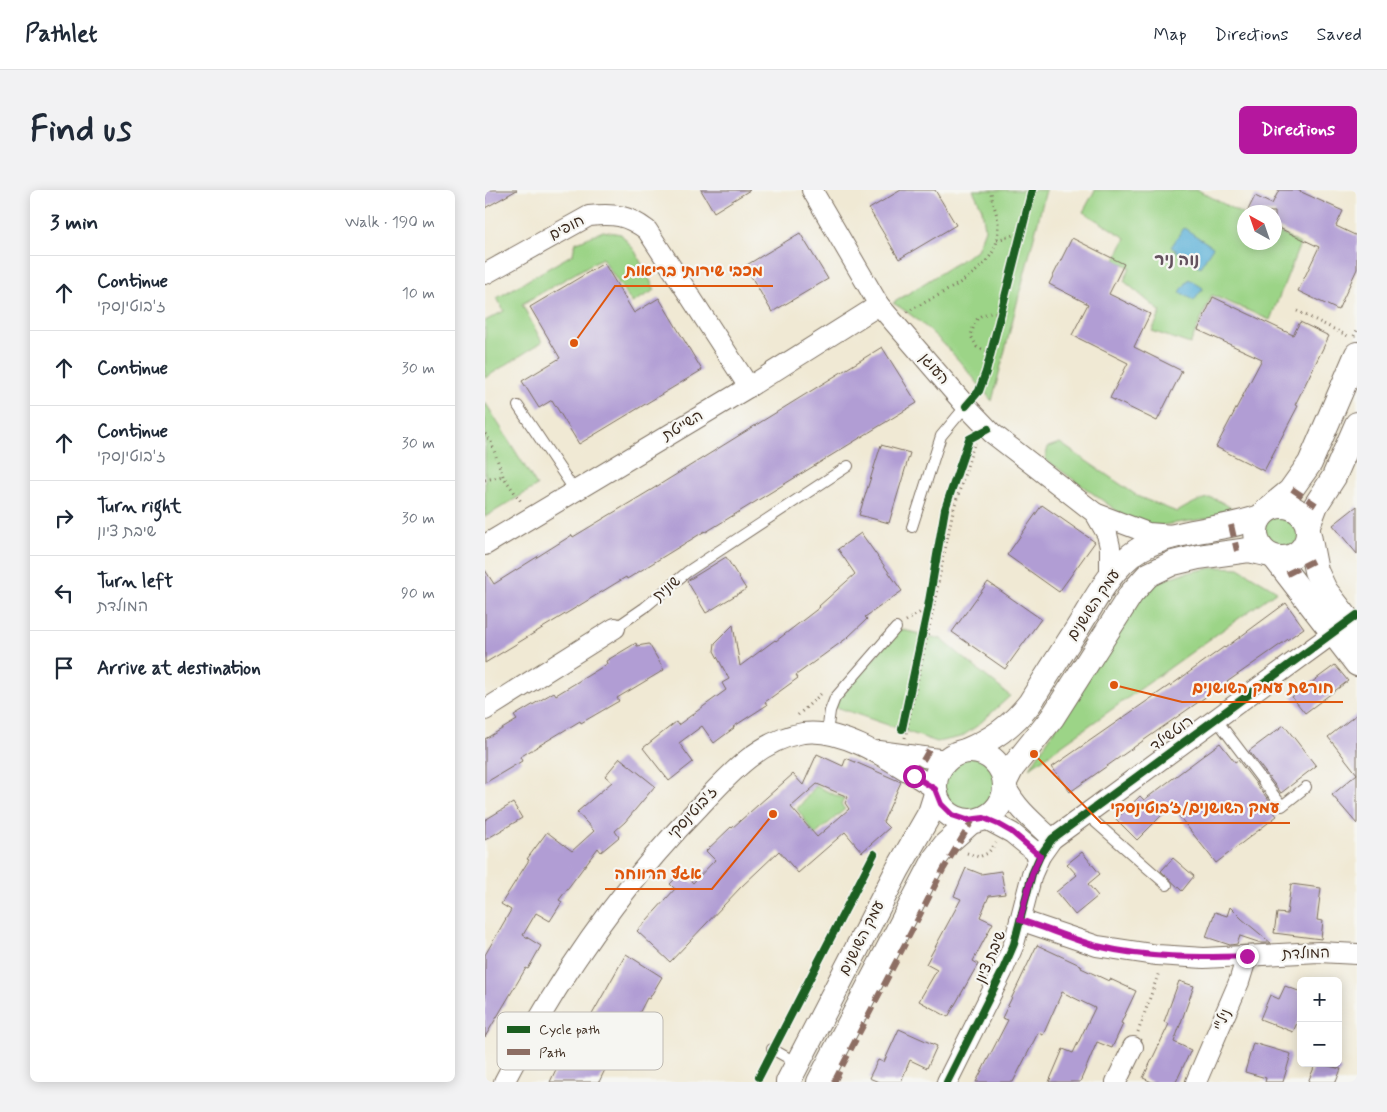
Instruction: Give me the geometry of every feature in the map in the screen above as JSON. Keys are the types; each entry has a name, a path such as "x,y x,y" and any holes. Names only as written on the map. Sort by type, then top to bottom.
{"street":[{"name":"העוגן","path":"812,190 879,305 972,399 990,431 1095,512 1148,533 1177,535"},
{"name":"חופים","path":"485,274 589,216 627,217 647,230 749,387"},
{"name":"השייטת","path":"485,544 749,387 879,305"},
{"name":"עמק השושנים","path":"955,756 995,736 1018,717 1030,703 1110,577 1132,554 1147,544 1177,535 1231,525 1264,513 1290,491 1310,463 1357,354"},
{"path":"1271,556 1284,559 1293,556 1301,551 1306,544 1308,530 1316,505 1334,477 1357,424"},
{"path":"1349,625 1260,548 1255,530 1264,513 1275,506 1289,507 1298,511 1304,518 1316,571 1325,590 1349,625 1357,664"},
{"name":"העוגן","path":"1095,512 1107,534 1110,577"},
{"name":"עמק השושנים","path":"1005,784 1012,768 1052,718 1131,594 1148,575 1173,563 1198,557 1249,550 1271,556"},
{"name":"רוטשילד","path":"1052,839 1215,719 1349,625"},
{"name":"שונית","path":"485,710 615,628"},
{"name":"ז'בוטינסקי","path":"543,1012 590,936 678,828 730,774 755,754 780,740 803,733 827,733 872,750 936,792"},
{"name":"ז'בוטינסקי","path":"872,750 955,756"},
{"path":"1040,856 1006,829 978,819 956,818 947,812 936,792 936,778 941,767 955,756 982,752 992,758 1002,770 1011,798 1052,839"},
{"path":"978,819 993,813 1004,796 1005,784"},
{"name":"עמק השושנים","path":"792,1073 898,868 929,813 936,792"},
{"name":"עמק השושנים","path":"819,1082 937,857 958,832 978,819"},
{"name":"שיבת ציון","path":"947,1082 1002,972 1014,944 1032,874 1040,856 1052,839"},
{"name":"המולדת","path":"1020,920 1097,946 1165,956 1204,958 1319,952 1357,954"},
{"name":"ניל\"י","path":"1196,1082 1239,982 1247,956"},
{"path":"1116,1082 1133,1047"},
{"name":"ז'בוטינסקי","path":"504,1082 511,1070"}],"lane":[{"path":"912,527 941,436 972,399"},
{"path":"518,406 575,491"},
{"name":"שונית","path":"615,628 644,608 687,572 848,466"},
{"path":"827,733 830,712 835,698 896,628"},
{"path":"1215,719 1282,806 1306,787"},
{"path":"1086,814 1167,885"},
{"path":"772,1049 792,1073"}],"path":[{"path":"879,305 899,316 967,278 983,265 993,253 997,240 997,214 991,190"},
{"path":"972,399 991,353 1032,190"},
{"path":"997,240 1021,233"},
{"path":"1297,311 1357,341"},
{"path":"991,353 977,347 971,336 974,322 984,314 1001,312"},
{"path":"972,384 972,399"},
{"path":"972,399 985,398"},
{"path":"904,730 931,606 945,509 969,439 990,431"},
{"path":"485,434 491,442 503,476 532,516"},
{"path":"485,480 503,476"},
{"path":"896,628 931,606"},
{"path":"795,717 828,688"},
{"path":"963,850 970,855 979,857 988,853 1006,829"},
{"path":"1133,1047 1165,956"}],"green space":[{"path":"973,190 1046,190 992,401 959,360 935,335 893,303 977,250 985,229 982,209"},
{"path":"1095,190 1198,190 1237,211 1237,250 1282,250 1282,234 1300,244 1270,320 1212,295 1190,344 1152,331 1161,312 1124,281 1130,267 1115,260 1126,238 1083,212"},
{"path":"603,231 621,234 635,251 655,290 632,303 602,258 522,304 542,342 485,378 485,321 504,311 497,298 573,254 575,243"},
{"path":"485,402 537,486 485,517"},
{"path":"1060,443 1139,497 1177,512 1198,501 1211,498 1226,504 1239,514 1163,525 1138,526 1045,459 1048,447"},
{"path":"1285,509 1298,516 1301,522 1302,536 1299,548 1284,556 1263,546 1259,536 1259,526"},
{"path":"1217,567 1239,568 1277,591 1030,768 1136,603 1145,593 1153,586 1172,577"},
{"path":"899,629 941,639 1010,696 977,726 961,737 937,742 833,706"},
{"path":"970,757 981,759 990,765 996,774 998,785 996,796 990,805 981,811 970,813 959,811 950,805 944,796 942,785 944,774 950,765 959,759"},
{"path":"816,786 844,799 841,805 845,809 815,835 797,809"}],"water":[{"path":"1184,228 1213,247 1200,267 1171,247"},
{"path":"1189,279 1203,288 1194,301 1180,292"}],"building":[{"path":"485,190 517,190 485,208"},
{"path":"701,190 750,190 714,212"},
{"path":"901,190 935,190 956,225 899,259 869,209"},
{"path":"1279,190 1297,190 1343,211 1336,226 1357,236 1357,269 1338,310 1298,291 1319,247 1282,229 1282,205 1250,205 1255,196 1272,204"},
{"path":"800,233 828,279 772,312 745,266"},
{"path":"1072,238 1124,264 1109,294 1150,314 1134,347 1182,371 1157,421 1110,398 1128,363 1072,335 1088,304 1049,284"},
{"path":"604,263 634,313 659,298 702,370 579,444 552,400 539,408 522,381 560,358 530,307"},
{"path":"1213,297 1293,335 1300,322 1329,336 1295,405 1298,406 1264,471 1216,447 1262,359 1198,330"},
{"path":"882,347 917,403 706,532 627,579 626,577 485,663 485,570 494,584 572,535 573,537 651,490"},
{"path":"881,445 910,453 889,523 859,515"},
{"path":"1042,505 1095,542 1059,592 1007,555"},
{"path":"1357,506 1357,554 1333,525"},
{"path":"861,533 902,591 865,617 867,619 847,638 796,675 798,678 765,702 767,705 733,727 714,743 702,726 679,743 693,762 669,781 643,748 676,722 678,725 726,690 722,683 729,679 714,651 715,643 733,625 740,666 776,641 820,607 855,574 838,549"},
{"path":"726,557 746,589 706,613 687,581"},
{"path":"988,582 1041,619 1005,669 952,632"},
{"path":"1286,603 1304,628 1070,792 1052,767 1225,648"},
{"path":"636,643 637,646 649,644 664,670 617,698 619,701 581,723 580,721 520,757 522,761 485,783 485,739 517,720 514,716 554,692 556,695 607,664 606,661"},
{"path":"1335,665 1348,681 1305,713 1292,697"},
{"path":"1357,714 1357,774 1328,737"},
{"path":"1284,725 1316,766 1281,793 1249,751"},
{"path":"1220,743 1235,762 1238,760 1270,802 1267,804 1277,816 1216,863 1171,806 1137,840 1116,819 1140,796 1144,800"},
{"path":"817,754 843,766 846,758 901,782 883,822 889,828 862,852 845,832 798,873 779,851 741,887 670,962 637,931 675,889 670,884 682,872 693,883 715,860 706,851 793,774 803,785","holes":["817,784 848,797 845,803 849,809 817,837 791,807"]},
{"path":"620,758 655,786 615,831 619,837 601,852 598,848 559,900 562,902 550,921 536,913 523,935 541,946 500,1012 497,1012 497,1017 485,1037 485,955 511,910 501,904 529,860 527,859 547,832 572,851 594,831 577,812 612,782 605,776"},
{"path":"1357,774 1357,824 1332,795"},
{"path":"513,803 522,818 485,840 485,820"},
{"path":"1082,852 1100,874 1088,884 1098,896 1075,915 1056,892 1077,875 1067,864"},
{"path":"1173,858 1194,876 1182,891 1161,871"},
{"path":"966,868 981,874 1001,871 1005,894 989,896 980,917 993,923 973,961 978,964 948,1017 919,1001 937,970 926,964 961,899 954,896"},
{"path":"1291,884 1321,888 1317,920 1323,921 1321,939 1274,933 1277,913 1287,914"},
{"path":"1230,907 1271,943 1261,943 1240,936 1237,944 1230,945 1206,937 1215,912 1227,916"},
{"path":"1037,945 1082,966 1081,968 1136,991 1121,1023 1123,1024 1112,1048 1097,1042 1080,1082 1049,1082 1063,1049 1073,1053 1095,1008 1062,992 1043,1035 1038,1033 1013,1082 976,1082 1008,1020 1002,1018"},
{"path":"626,954 662,977 640,1012 593,1012"},
{"path":"1179,981 1194,986 1174,1042 1191,1050 1176,1082 1152,1082 1143,1078 1169,1024 1164,1022"},
{"path":"1285,986 1297,990 1297,1023 1293,1032 1260,1019 1270,995 1279,999"},
{"path":"899,1029 937,1046 927,1068 910,1060 901,1082 879,1082 869,1078 878,1060 884,1062"},
{"path":"1253,1043 1291,1054 1283,1082 1265,1082 1266,1078 1245,1072"},
{"path":"1314,1067 1341,1069 1336,1082 1308,1082"},
{"path":"556,1070 605,1070 599,1082 550,1082"}],"marked path":[{"path":"1292,489 1316,505"},
{"path":"1231,525 1237,551"},
{"path":"1287,574 1313,561"},
{"path":"914,776 930,748"},
{"path":"834,1082 943,870 972,821"}],"cycle path":[{"path":"966,406 979,391 986,372 1032,190"},
{"path":"902,729 928,607 945,509 969,439 988,429"},
{"path":"947,1082 1002,972 1014,944 1032,874 1040,856 1052,839 1357,615"},
{"path":"759,1077 874,854"}],"place":[{"name":"מכבי שירותי בריאות","path":"574,343"},
{"name":"חורשת עמק השושנים","path":"1114,685"},
{"name":"עמק השושנים/ז׳בוטינסקי","path":"1034,754"},
{"name":"אגף הרווחה","path":"773,814"}],"district":[{"name":"נוה ניר","path":"1177,260"}],"route":[{"path":"914,776 935,789 938,800 943,808 956,818 967,820 984,818 998,824 1012,832 1040,856 1032,874 1020,920 1097,946 1157,955 1204,958 1247,956"}]}
